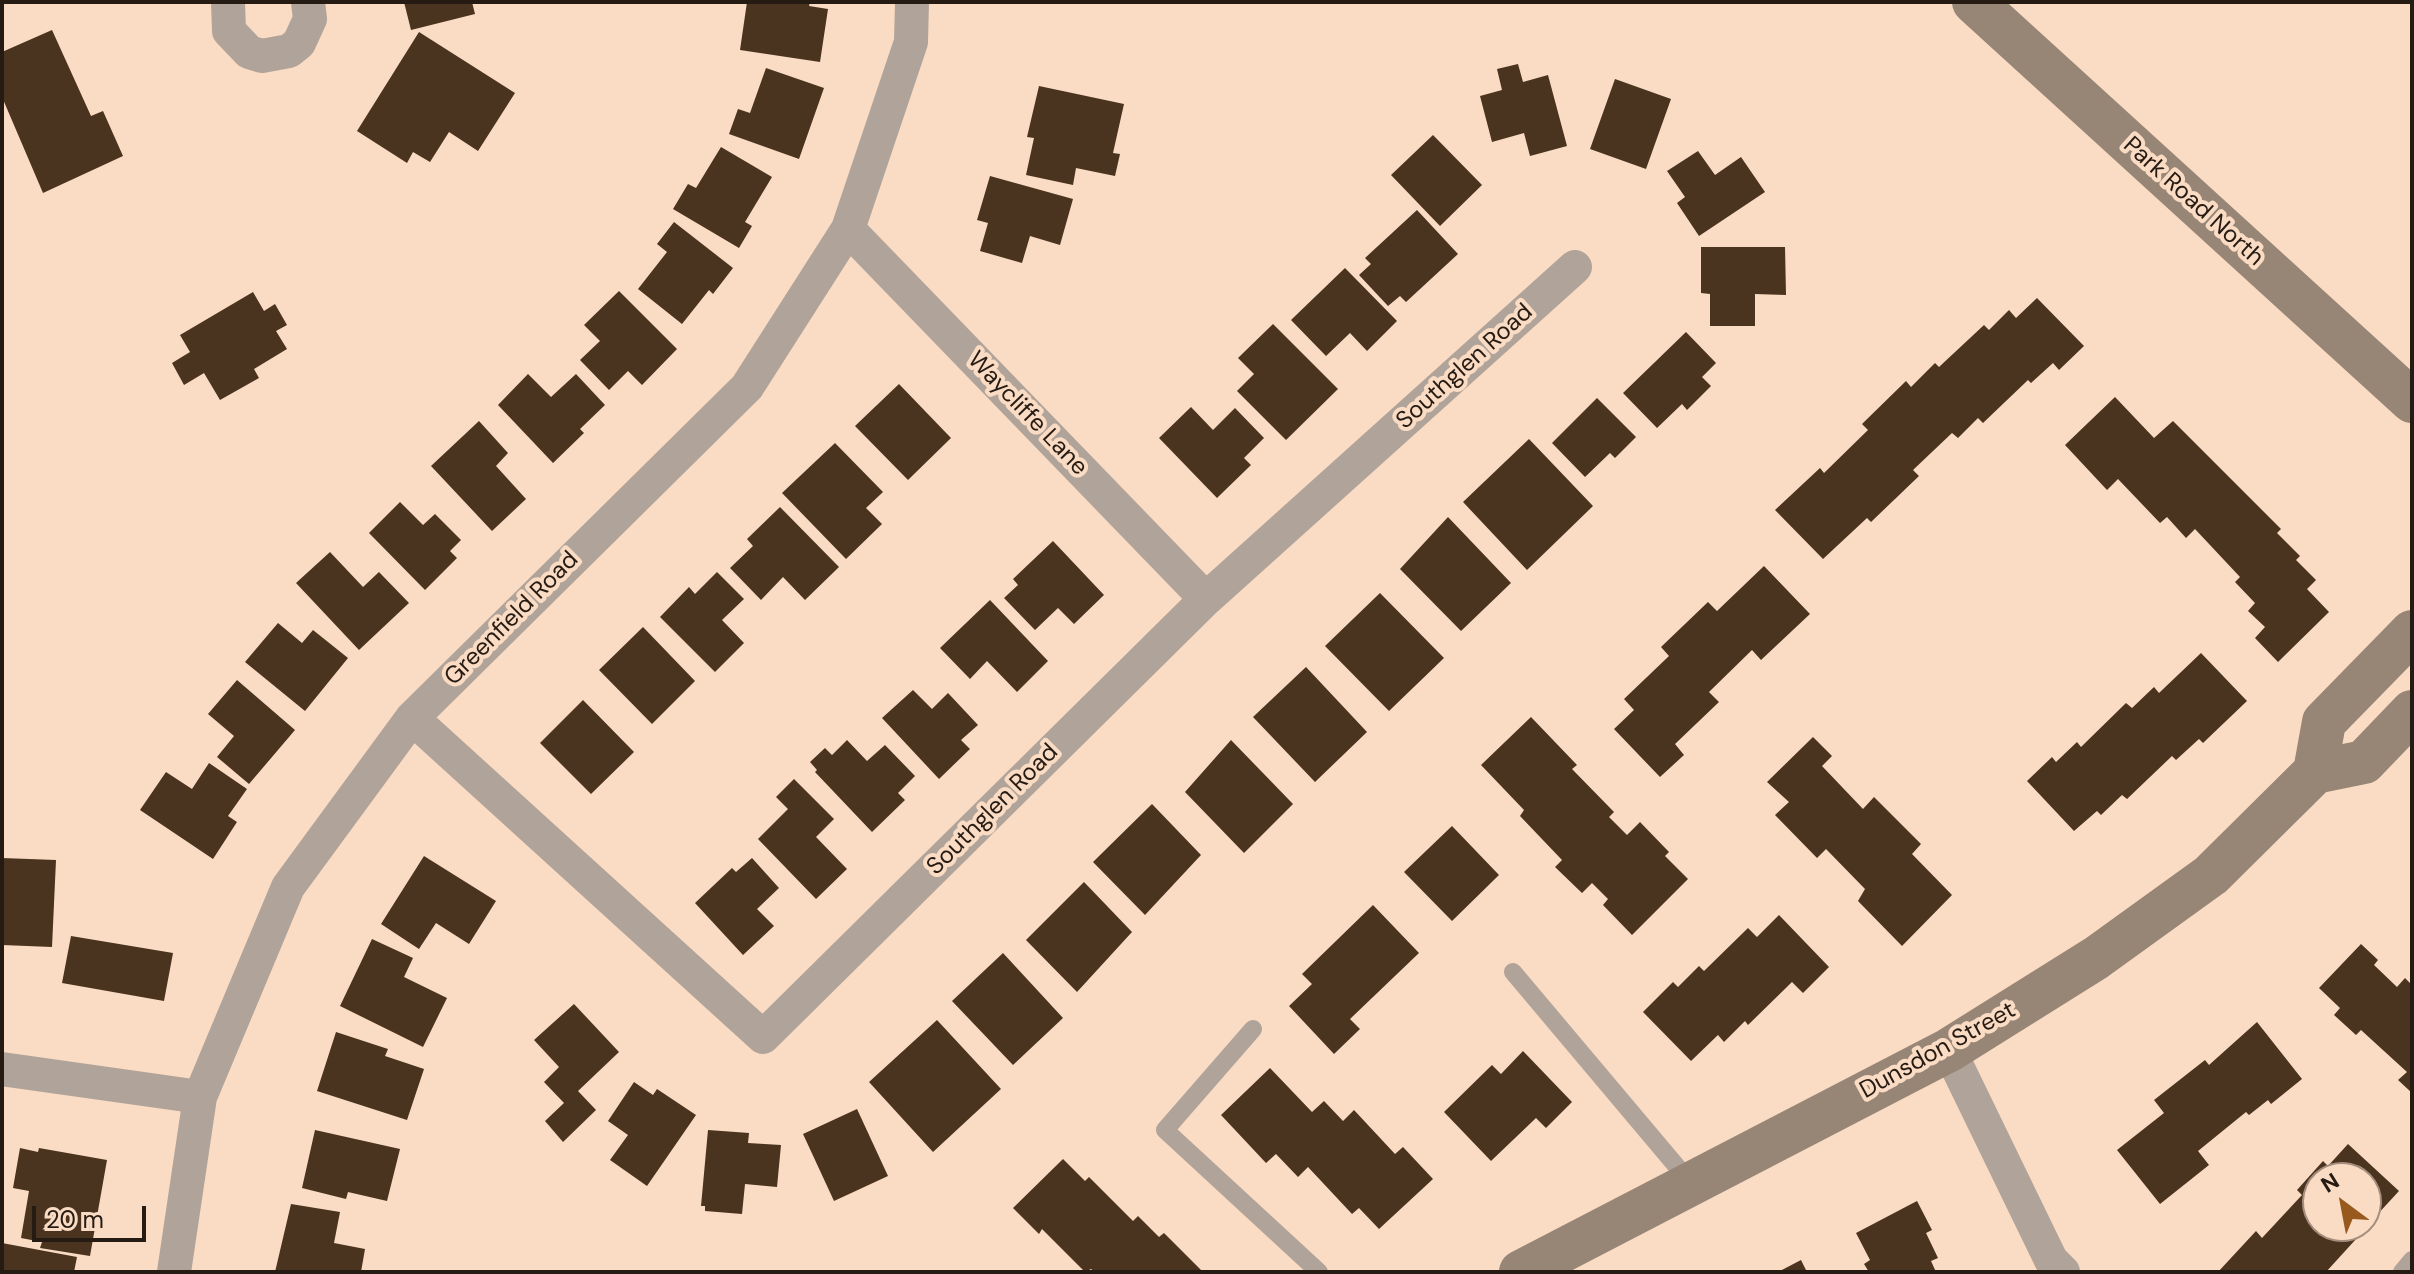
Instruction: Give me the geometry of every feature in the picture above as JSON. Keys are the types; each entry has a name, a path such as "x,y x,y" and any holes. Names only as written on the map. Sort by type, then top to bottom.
{"main road":[{"name":"Park Road North","path":"1974,2 2412,401"},
{"path":"2412,632 2324,722 2315,772 2364,762 2412,712"},
{"name":"Dunsdon Street","path":"1542,1267 1689,1181 1949,1050 2096,958 2211,875 2315,772"}],"street":[{"path":"228,2 226,17 229,31 237,43 262,56 289,51 299,43 310,19 308,2"},
{"name":"Greenfield Road","path":"174,1272 200,1097 288,887 412,718 747,387 848,229 911,42 912,2"},
{"name":"Waycliffe Lane","path":"848,229 1206,599"},
{"name":"Southglen Road","path":"412,718 763,1037 1206,599 1575,267"},
{"path":"1949,1050 2051,1260 2063,1272"},
{"path":"2,1069 200,1097"}],"lane":[{"path":"1513,972 1689,1181"},
{"path":"1253,1029 1165,1130 1319,1272"},
{"path":"2402,1272 2412,1260"}],"building":[{"path":"404,2 472,2 475,14 411,30"},
{"path":"747,2 810,2 809,6 828,9 820,62 740,50"},
{"path":"52,30 91,116 103,111 123,156 43,193 2,97 2,52"},
{"path":"419,32 515,93 478,151 449,132 430,162 413,152 407,163 357,131"},
{"path":"1518,64 1523,82 1548,75 1567,146 1530,156 1524,133 1492,142 1480,96 1502,90 1497,69"},
{"path":"766,68 824,88 799,159 729,134 738,109 750,113"},
{"path":"1615,79 1671,99 1646,169 1590,149"},
{"path":"1039,86 1124,104 1113,153 1120,154 1115,176 1076,168 1073,185 1026,175 1034,138 1027,137"},
{"path":"1433,135 1482,185 1440,226 1391,175"},
{"path":"721,147 772,177 745,222 752,226 739,248 673,209 688,184 696,188"},
{"path":"1698,151 1715,175 1741,157 1765,192 1699,236 1677,203 1685,197 1667,171"},
{"path":"990,176 1073,199 1060,245 1030,236 1022,263 980,251 988,223 977,220"},
{"path":"1417,210 1458,254 1406,302 1400,296 1388,306 1359,275 1371,264 1365,258"},
{"path":"674,222 733,268 713,294 709,290 682,324 638,289 667,252 657,244"},
{"path":"1701,247 1785,247 1786,295 1755,294 1755,326 1710,326 1710,294 1701,293"},
{"path":"1345,268 1397,321 1367,351 1350,333 1326,356 1291,320"},
{"path":"619,291 677,349 642,385 628,371 609,390 580,360 600,341 584,325"},
{"path":"253,292 264,311 275,304 287,325 276,331 287,349 254,369 259,378 220,400 204,373 184,385 172,363 190,352 180,335"},
{"path":"2037,298 2084,346 2059,370 2053,363 2031,383 2028,380 1983,423 1978,418 1958,438 1952,433 1913,470 1919,476 1871,522 1867,518 1823,559 1775,510 1820,468 1824,473 1868,430 1862,424 1906,381 1911,387 1935,363 1939,367 1984,325 1989,330 2009,310 2016,318"},
{"path":"1273,324 1338,389 1286,440 1237,391 1254,374 1238,358"},
{"path":"1686,332 1716,363 1702,377 1711,386 1687,410 1682,404 1657,428 1623,393"},
{"path":"528,374 551,397 576,374 605,405 580,429 584,433 553,463 498,405"},
{"path":"899,384 951,438 908,480 855,426"},
{"path":"2115,397 2154,438 2173,421 2281,529 2277,533 2300,556 2296,560 2316,580 2307,589 2329,612 2278,662 2255,638 2265,627 2248,611 2255,603 2235,582 2240,577 2195,529 2186,538 2167,517 2160,523 2118,479 2107,490 2065,445"},
{"path":"1597,398 1636,437 1615,458 1610,453 1585,477 1552,443"},
{"path":"1191,407 1213,430 1235,408 1264,438 1244,458 1251,465 1217,498 1159,438"},
{"path":"479,421 508,453 496,466 526,499 492,531 431,466"},
{"path":"1529,439 1593,506 1527,570 1463,502"},
{"path":"835,443 883,492 866,508 882,524 846,559 782,493"},
{"path":"400,502 423,525 435,514 461,540 450,551 457,558 425,590 369,533"},
{"path":"780,507 839,567 805,600 783,577 761,600 730,568 753,546 747,539"},
{"path":"1448,517 1511,583 1461,631 1400,569"},
{"path":"1053,541 1104,595 1074,624 1058,608 1035,630 1004,598 1018,585 1013,579"},
{"path":"330,552 363,587 379,572 409,603 359,650 296,583"},
{"path":"1764,566 1810,614 1761,660 1752,650 1709,692 1719,702 1675,744 1684,755 1660,777 1614,729 1634,710 1624,699 1669,656 1661,647 1708,602 1717,611"},
{"path":"717,572 744,599 722,620 744,643 715,672 660,617 689,587 695,594"},
{"path":"1380,593 1444,658 1389,711 1325,646"},
{"path":"990,600 1048,661 1017,692 987,661 970,679 940,648"},
{"path":"278,623 302,643 313,630 348,658 305,711 245,662"},
{"path":"643,627 695,681 652,724 599,670"},
{"path":"2201,653 2247,701 2203,743 2199,739 2176,760 2172,756 2127,799 2122,795 2101,815 2097,811 2074,831 2027,781 2052,757 2056,762 2077,742 2081,747 2126,703 2132,708 2154,687 2159,693"},
{"path":"1306,667 1367,732 1315,782 1253,717"},
{"path":"237,680 295,730 249,784 217,757 234,736 208,714"},
{"path":"913,690 932,709 948,693 978,725 961,740 970,749 939,779 882,718"},
{"path":"583,700 634,752 591,794 540,743"},
{"path":"1531,717 1577,765 1572,769 1614,812 1609,817 1627,835 1640,822 1669,852 1665,856 1688,879 1632,935 1603,905 1608,899 1592,883 1582,893 1555,867 1562,860 1520,816 1524,810 1481,765"},
{"path":"1813,737 1832,756 1822,766 1863,809 1874,797 1921,844 1912,854 1952,895 1902,946 1858,901 1865,889 1826,849 1817,858 1775,815 1789,802 1767,782"},
{"path":"847,740 867,761 885,745 915,776 898,793 905,800 872,832 815,772 817,770 810,762 825,748 832,755"},
{"path":"1231,740 1293,804 1244,853 1185,792"},
{"path":"209,763 247,789 228,816 237,822 213,859 140,810 166,772 192,789"},
{"path":"794,779 834,819 816,837 847,869 816,899 758,839 788,809 776,797"},
{"path":"1152,804 1201,855 1145,915 1093,862"},
{"path":"1452,826 1499,875 1452,921 1404,872"},
{"path":"424,856 496,901 469,944 436,923 419,949 381,924"},
{"path":"2,858 56,860 52,947 2,945"},
{"path":"752,858 779,888 757,909 774,926 743,955 695,903 732,868 736,872"},
{"path":"1084,882 1132,932 1077,992 1026,940"},
{"path":"1373,905 1419,953 1350,1019 1360,1029 1334,1054 1289,1006 1312,984 1302,974"},
{"path":"1779,915 1829,967 1803,993 1792,982 1748,1025 1745,1021 1724,1042 1718,1035 1691,1061 1643,1012 1673,982 1678,987 1699,966 1704,971 1748,928 1757,937"},
{"path":"71,936 173,953 164,1001 62,983"},
{"path":"372,939 413,958 404,977 447,998 423,1047 340,1006"},
{"path":"2361,944 2378,960 2374,965 2397,987 2405,978 2412,985 2412,1093 2398,1080 2407,1072 2361,1030 2356,1035 2334,1015 2340,1008 2319,988"},
{"path":"1003,953 1063,1018 1013,1065 952,1001"},
{"path":"574,1004 619,1052 578,1091 596,1110 563,1142 545,1121 564,1103 544,1082 559,1067 534,1040"},
{"path":"937,1020 1001,1089 933,1152 869,1082"},
{"path":"2257,1022 2302,1079 2271,1104 2268,1100 2249,1115 2246,1112 2198,1151 2209,1165 2160,1204 2117,1150 2164,1113 2154,1100 2205,1060 2209,1065"},
{"path":"336,1032 388,1049 385,1056 424,1069 407,1120 317,1091"},
{"path":"1523,1051 1572,1102 1546,1128 1536,1118 1491,1161 1444,1112 1492,1065 1501,1074"},
{"path":"1270,1068 1312,1112 1324,1101 1343,1121 1354,1110 1395,1154 1403,1147 1433,1179 1379,1229 1359,1208 1352,1214 1308,1167 1298,1177 1276,1154 1266,1163 1221,1115"},
{"path":"634,1082 653,1095 657,1089 696,1115 647,1186 610,1160 628,1135 608,1121"},
{"path":"857,1109 888,1176 834,1201 803,1134"},
{"path":"315,1130 400,1149 387,1201 348,1192 346,1199 302,1188"},
{"path":"708,1130 749,1133 748,1143 781,1145 777,1187 745,1184 742,1214 705,1211 705,1206 701,1206"},
{"path":"2348,1144 2368,1162 2332,1162"},
{"path":"20,1148 38,1152 39,1148 107,1160 90,1256 40,1248 42,1242 21,1238 29,1191 13,1188"},
{"path":"1063,1159 1085,1181 1089,1177 1133,1221 1138,1216 1159,1237 1164,1233 1203,1272 1095,1272 1091,1269 1085,1272 1042,1229 1039,1234 1013,1208"},
{"path":"2382,1175 2399,1191 2382,1209"},
{"path":"2302,1195 2302,1242 2353,1242 2326,1272 2218,1272 2256,1231 2262,1238"},
{"path":"1917,1201 1932,1230 1926,1233 1938,1258 1931,1261 1936,1272 1869,1272 1864,1264 1870,1260 1856,1233"},
{"path":"291,1204 340,1212 334,1243 365,1249 361,1272 275,1272"},
{"path":"2,1243 77,1257 74,1272 2,1272"},
{"path":"1801,1260 1807,1272 1778,1272"}]}
